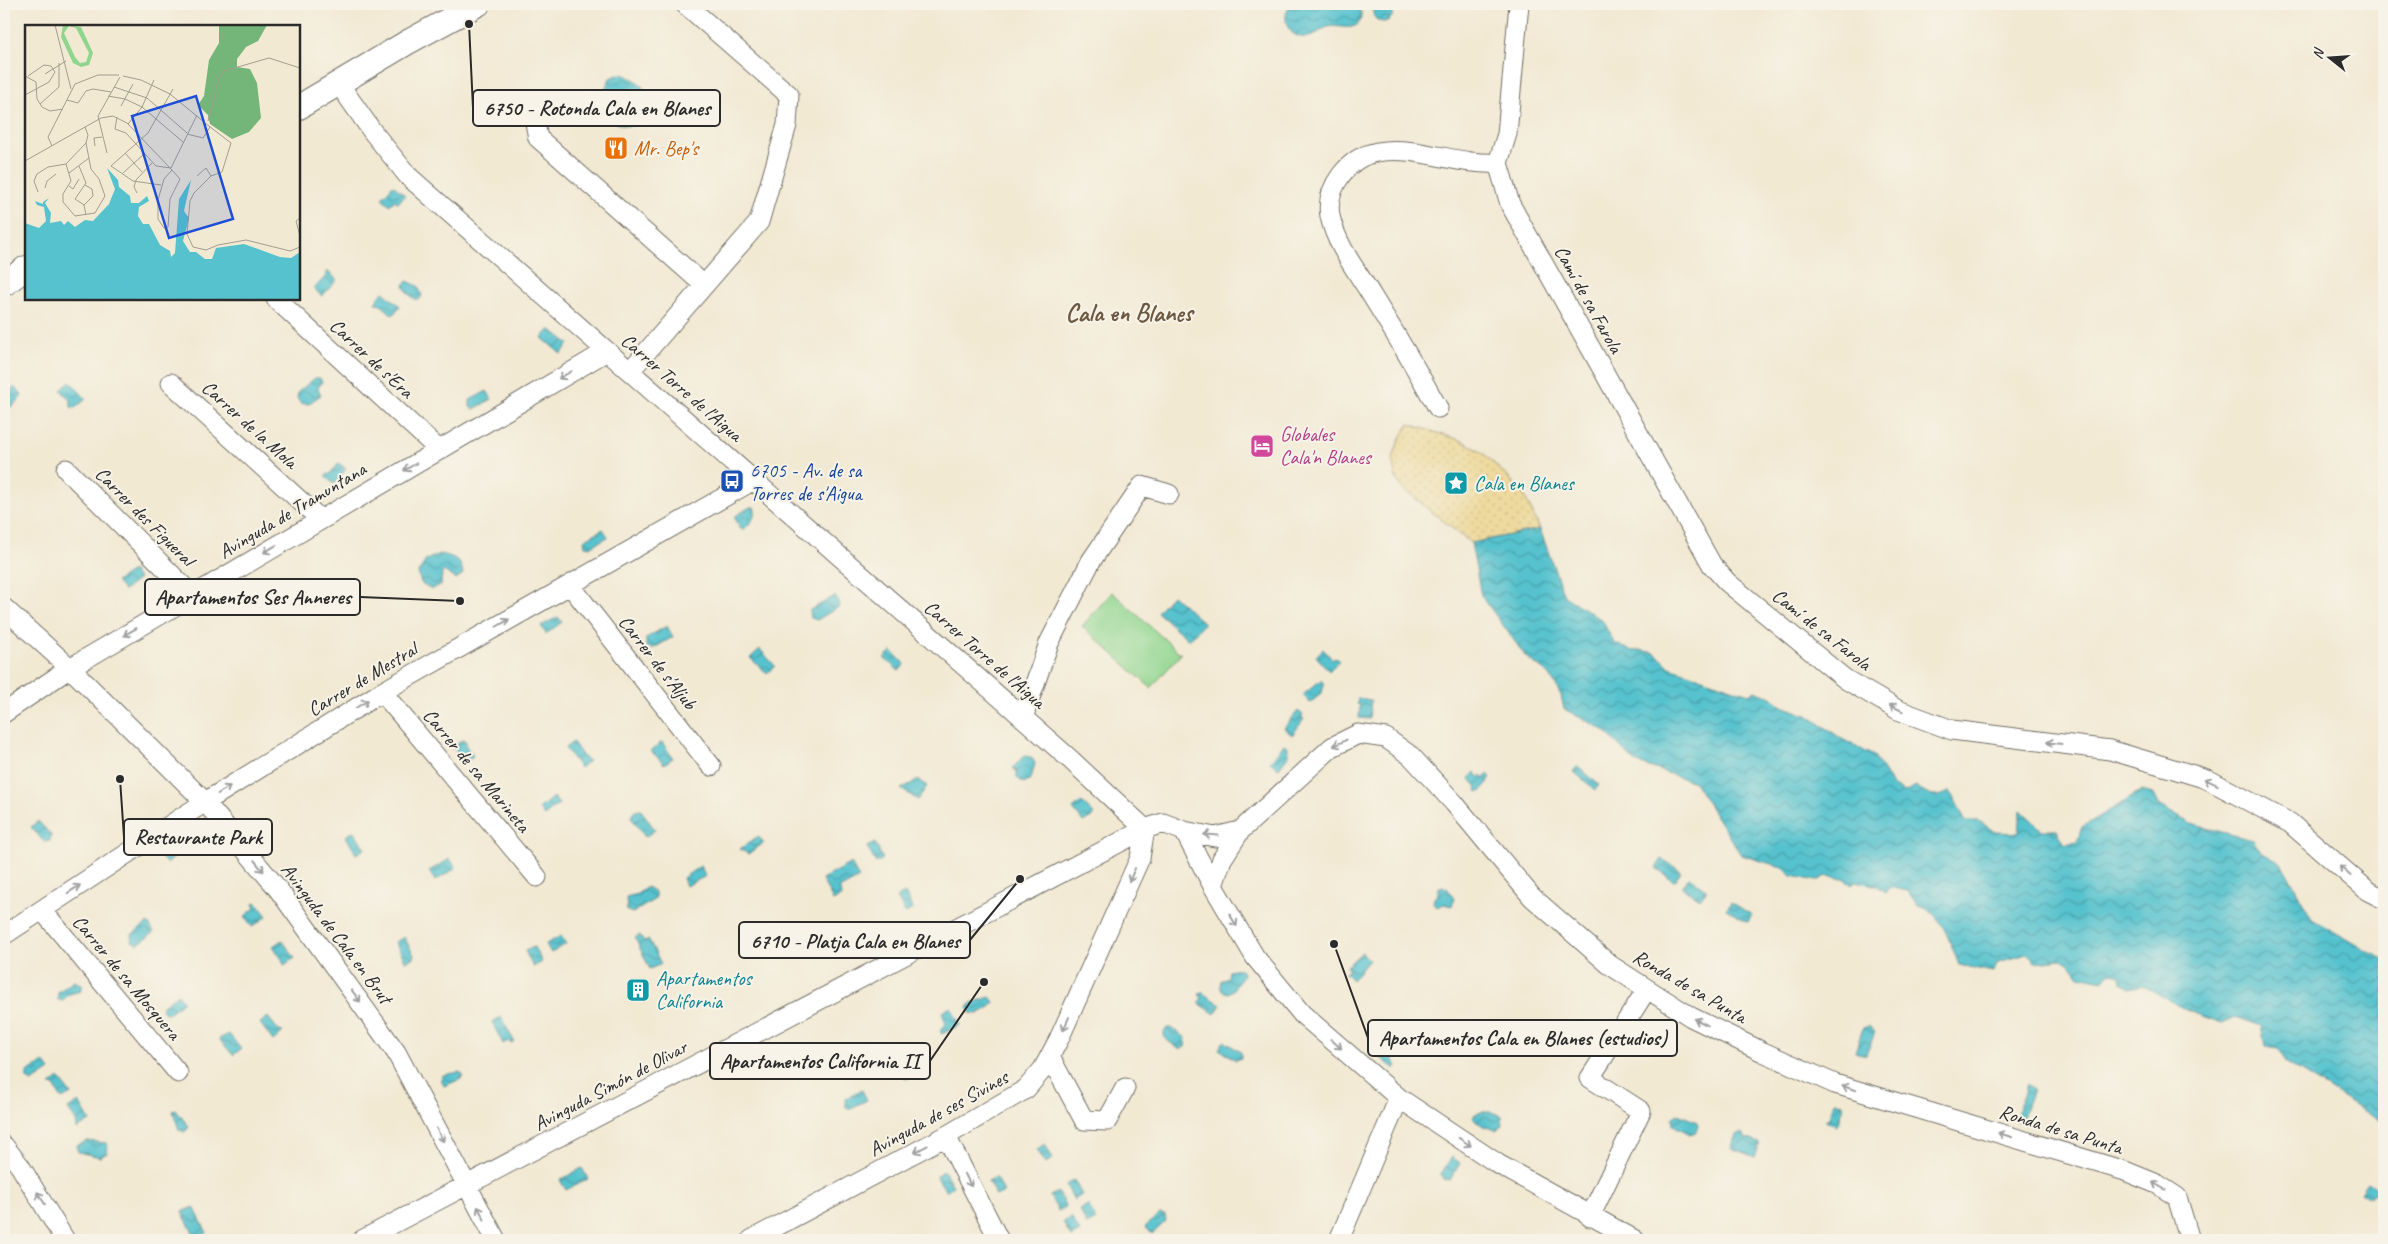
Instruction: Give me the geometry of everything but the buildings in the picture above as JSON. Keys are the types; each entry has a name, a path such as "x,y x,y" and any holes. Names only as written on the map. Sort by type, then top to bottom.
{"street":[{"path":"408,42 444,4"},
{"path":"300,106 408,42 478,4"},
{"path":"630,371 759,222 787,125 789,95 685,4"},
{"path":"1438,408 1410,357 1337,238 1330,214 1330,200 1337,181 1352,162 1377,152 1407,152 1480,165 1498,163 1507,134 1519,4"},
{"name":"Carrer Torre de l'Aigua","path":"339,84 372,131 408,176 1023,718 1145,829"},
{"path":"535,123 538,138 704,285"},
{"name":"Camí de sa Farola","path":"1498,163 1510,204 1712,565 1727,582 1845,679 1898,710 1952,730 2110,750 2207,779 2290,823 2368,891 2384,900"},
{"path":"4,284 25,269"},
{"name":"Carrer de s'Era","path":"277,300 438,450"},
{"name":"Avinguda de Tramuntana","path":"4,713 70,668 607,351"},
{"name":"Carrer de la Mola","path":"171,383 320,519"},
{"name":"Carrer des Figueral","path":"66,469 192,595"},
{"name":"Carrer de Mestral","path":"4,935 205,802 382,692 754,480"},
{"path":"1023,718 1049,643 1091,561 1142,486 1169,494"},
{"name":"Carrer de s'Aljub","path":"570,585 711,766"},
{"name":"Avinguda de Cala en Brut","path":"4,608 70,668 205,802 278,889 396,1052 496,1240"},
{"name":"Carrer de sa Marineta","path":"382,692 538,876"},
{"name":"Ronda de sa Punta","path":"1213,886 1222,859 1240,831 1332,747 1358,734 1386,738 1417,762 1454,803 1532,897 1610,965 1647,989 1700,1021 1835,1084 2125,1171 2157,1184 2177,1197 2190,1240"},
{"name":"Avinguda Simón de Olivar","path":"362,1240 1145,829 1163,823 1184,831"},
{"name":"Avinguda de ses Sivines","path":"754,1240 946,1136 1026,1089 1043,1069 1059,1039 1140,858 1145,829"},
{"path":"1184,831 1213,886 1255,957 1302,1014 1399,1098 1498,1164 1590,1217 1635,1240"},
{"name":"Ronda de sa Punta","path":"1184,831 1215,837 1240,831"},
{"name":"Carrer de sa Mosquera","path":"42,910 178,1073"},
{"path":"1590,1217 1640,1111 1590,1078 1647,989"},
{"path":"1050,1057 1084,1120 1107,1121 1125,1088"},
{"path":"1339,1240 1399,1098"},
{"path":"946,1136 999,1240"},
{"path":"4,1146 20,1166 65,1240"}],"sand":[{"name":"Cala en Blanes","path":"1409,424 1463,441 1483,453 1522,491 1540,529 1471,543 1401,487 1396,478 1393,462 1396,447"}],"green space":[{"path":"1112,592 1181,654 1151,688 1082,626"}],"water":[{"path":"1383,2 1390,5 1393,12 1390,19 1383,22 1376,19 1373,12 1376,5"},
{"path":"1291,4 1320,4 1335,7 1341,4 1355,4 1360,9 1361,17 1359,22 1352,27 1332,26 1311,36 1301,37 1291,32 1286,21 1286,15"},
{"path":"621,74 637,82 646,93 648,105 645,116 637,124 625,126 611,120 594,103 605,90 610,78"},
{"path":"393,185 405,195 398,203 395,200 390,205 382,198"},
{"path":"327,271 337,280 322,296 314,289 326,276"},
{"path":"407,281 418,286 422,296 419,300 412,297 406,290 404,285"},
{"path":"383,292 400,306 393,315 380,304 375,303"},
{"path":"550,329 569,344 561,354 542,338"},
{"path":"315,378 320,378 322,382 318,388 321,395 308,404 300,403 297,398 298,392"},
{"path":"70,381 86,399 75,408 71,407 71,401 61,390"},
{"path":"14,387 22,394 21,397 15,404 4,409 4,398"},
{"path":"487,391 492,399 474,409 470,407 470,400"},
{"path":"339,463 346,469 334,484 325,476 329,475"},
{"path":"750,507 754,507 754,517 742,530 734,517"},
{"path":"603,529 608,537 590,547 585,546 584,540"},
{"path":"1540,529 1564,596 1602,620 1614,643 1632,651 1639,650 1655,653 1670,667 1749,694 1754,691 1772,697 1780,705 1809,716 1842,739 1874,756 1892,785 1905,792 1916,786 1932,796 1945,794 1950,791 1966,821 1979,821 1995,832 2019,833 2021,810 2042,830 2057,830 2065,844 2077,842 2082,827 2142,791 2153,794 2158,805 2191,824 2253,840 2261,852 2282,864 2312,919 2384,960 2384,1123 2285,1062 2279,1048 2265,1046 2261,1026 2236,1017 2222,1023 2188,1011 2142,985 2130,988 2122,983 2119,975 2110,972 2103,981 2079,976 2071,965 2062,959 2035,962 2027,954 1998,962 1993,972 1959,965 1949,939 1939,921 1926,909 1918,906 1908,891 1889,887 1886,892 1875,885 1855,881 1852,885 1843,879 1827,876 1817,881 1792,876 1782,867 1741,855 1694,782 1635,762 1604,730 1564,709 1561,695 1550,675 1526,657 1481,595 1471,543"},
{"path":"440,554 449,556 459,562 463,574 456,579 444,571 442,573 441,585 431,589 421,583 418,573 426,560"},
{"path":"132,571 139,579 124,591 116,582"},
{"path":"1172,595 1204,623 1189,640 1157,612"},
{"path":"835,596 840,606 817,620 811,618 810,610"},
{"path":"558,617 562,622 546,634 541,626"},
{"path":"667,626 673,637 652,649 646,646 646,638"},
{"path":"760,649 775,666 767,673 750,658"},
{"path":"1323,649 1332,659 1335,657 1339,661 1329,671 1316,656"},
{"path":"891,651 905,664 899,671 884,658"},
{"path":"1321,680 1324,684 1322,693 1310,703 1303,695"},
{"path":"1358,698 1371,700 1369,719 1359,718 1360,705 1357,704"},
{"path":"1298,711 1303,715 1301,717 1304,719 1292,735 1284,728"},
{"path":"462,740 466,741 466,746 473,756 465,762 453,747"},
{"path":"573,742 584,758 589,761 580,768 565,748"},
{"path":"662,742 673,758 664,764 651,751"},
{"path":"1284,744 1289,748 1287,750 1290,753 1279,768 1270,762"},
{"path":"1024,756 1031,757 1035,763 1031,779 1024,783 1017,778 1017,772 1013,768"},
{"path":"1578,766 1599,785 1595,790 1573,771"},
{"path":"1475,772 1484,779 1488,774 1491,777 1481,792 1477,791 1477,787 1469,778"},
{"path":"918,780 927,786 918,800 901,789"},
{"path":"553,797 559,804 544,816 539,809"},
{"path":"1081,802 1093,813 1093,816 1083,822 1073,809"},
{"path":"641,810 655,830 645,837 631,817 634,811"},
{"path":"38,821 51,835 50,841 44,842 31,827"},
{"path":"354,831 365,849 356,854 346,836"},
{"path":"758,836 764,843 748,854 740,849"},
{"path":"177,840 185,852 180,852 167,864 159,855"},
{"path":"875,843 883,859 876,863 867,847"},
{"path":"450,859 456,868 435,881 429,871"},
{"path":"1662,859 1681,871 1674,881 1656,868"},
{"path":"851,863 859,878 839,889 842,896 833,901 822,879"},
{"path":"700,866 706,876 686,886 683,878"},
{"path":"1689,877 1707,890 1700,899 1682,887"},
{"path":"1443,886 1448,889 1454,899 1452,906 1443,904 1437,907 1433,903 1434,898 1438,895 1438,888"},
{"path":"647,887 655,892 655,899 633,913 627,911 626,897 637,894"},
{"path":"905,893 913,909 905,913 897,897"},
{"path":"256,902 267,916 252,927 245,916 255,908 253,904"},
{"path":"1731,902 1752,915 1748,922 1726,909"},
{"path":"148,923 154,932 138,944 132,941 131,935"},
{"path":"640,935 644,942 649,940 661,964 650,969 635,938"},
{"path":"561,936 566,944 551,953 546,944"},
{"path":"404,937 415,957 406,962 395,942"},
{"path":"282,940 295,958 284,965 273,946"},
{"path":"534,947 542,962 533,967 525,951"},
{"path":"1362,952 1369,960 1352,980 1345,973 1349,970 1346,967"},
{"path":"1238,969 1242,971 1243,975 1233,990 1228,993 1222,991 1220,986 1221,980 1228,977 1229,971"},
{"path":"74,981 81,984 81,991 69,994 63,1000 58,1000 58,992"},
{"path":"1201,992 1221,1005 1215,1014 1199,1003 1202,997 1199,995"},
{"path":"178,994 183,1001 168,1014 163,1011 162,1006"},
{"path":"990,997 994,1002 990,1007 978,1014 970,1013 968,1008 971,1003"},
{"path":"951,1007 960,1025 942,1034 940,1031 946,1024 942,1012"},
{"path":"268,1017 279,1031 283,1032 273,1041 260,1023"},
{"path":"501,1017 514,1041 511,1043 508,1041 503,1044 492,1022"},
{"path":"1869,1026 1875,1032 1866,1056 1855,1052 1863,1028"},
{"path":"1167,1028 1172,1028 1186,1038 1185,1047 1179,1049 1164,1038 1164,1032"},
{"path":"229,1034 241,1049 233,1055 219,1039"},
{"path":"1391,1040 1395,1044 1391,1055 1397,1065 1395,1069 1372,1051 1374,1047 1379,1049"},
{"path":"1224,1041 1241,1052 1241,1058 1236,1060 1219,1049"},
{"path":"44,1062 50,1070 32,1082 27,1079 27,1073"},
{"path":"917,1062 922,1071 906,1079 901,1074 901,1070"},
{"path":"459,1072 463,1074 461,1079 444,1086 441,1080 443,1075"},
{"path":"59,1078 71,1094 62,1099 53,1085 50,1085"},
{"path":"2027,1084 2033,1089 2021,1122 2014,1120"},
{"path":"862,1090 867,1100 849,1109 846,1107 845,1099"},
{"path":"1834,1101 1844,1105 1837,1126 1825,1120 1829,1118"},
{"path":"79,1102 90,1121 77,1129 76,1121 68,1109"},
{"path":"176,1110 189,1127 185,1132 179,1130 173,1111"},
{"path":"1491,1112 1502,1116 1503,1125 1496,1130 1483,1126 1473,1118 1475,1114"},
{"path":"1678,1114 1697,1122 1696,1132 1690,1134 1673,1125 1672,1118"},
{"path":"1744,1134 1745,1138 1760,1143 1755,1157 1731,1148 1736,1135"},
{"path":"87,1141 106,1143 108,1146 107,1153 100,1157 78,1152 76,1146"},
{"path":"1045,1144 1053,1159 1045,1163 1037,1149"},
{"path":"1452,1157 1460,1163 1450,1180 1444,1179 1441,1174"},
{"path":"582,1168 588,1179 566,1190 560,1180"},
{"path":"942,1171 945,1172 953,1186 946,1191 936,1176"},
{"path":"996,1177 1004,1192 996,1196 988,1181"},
{"path":"1074,1180 1082,1195 1074,1200 1066,1185"},
{"path":"2368,1182 2384,1193 2384,1202 2373,1194 2370,1198 2361,1192"},
{"path":"1058,1192 1066,1207 1058,1211 1050,1196"},
{"path":"1088,1205 1096,1220 1087,1225 1079,1210"},
{"path":"194,1207 207,1233 196,1238 182,1212"},
{"path":"1160,1214 1165,1215 1166,1221 1152,1234 1145,1227"},
{"path":"1071,1217 1080,1232 1071,1237 1063,1222"}],"place":[{"name":"6750 - Rotonda Cala en Blanes","path":"469,24"},
{"name":"Mr. Bep's","path":"616,148"},
{"name":"Globales Cala'n Blanes","path":"1262,446"},
{"name":"6705 - Av. de sa Torres de s'Aigua","path":"732,481"},
{"name":"Cala en Blanes","path":"1456,483"},
{"name":"Apartamentos Ses Anneres","path":"460,601"},
{"name":"Restaurante Park","path":"120,779"},
{"name":"6710 - Platja Cala en Blanes","path":"1020,879"},
{"name":"Apartamentos Cala en Blanes (estudios)","path":"1334,944"},
{"name":"Apartamentos California II","path":"984,982"},
{"name":"Apartamentos California","path":"638,990"}],"district":[{"name":"Cala en Blanes","path":"1129,312"}]}
